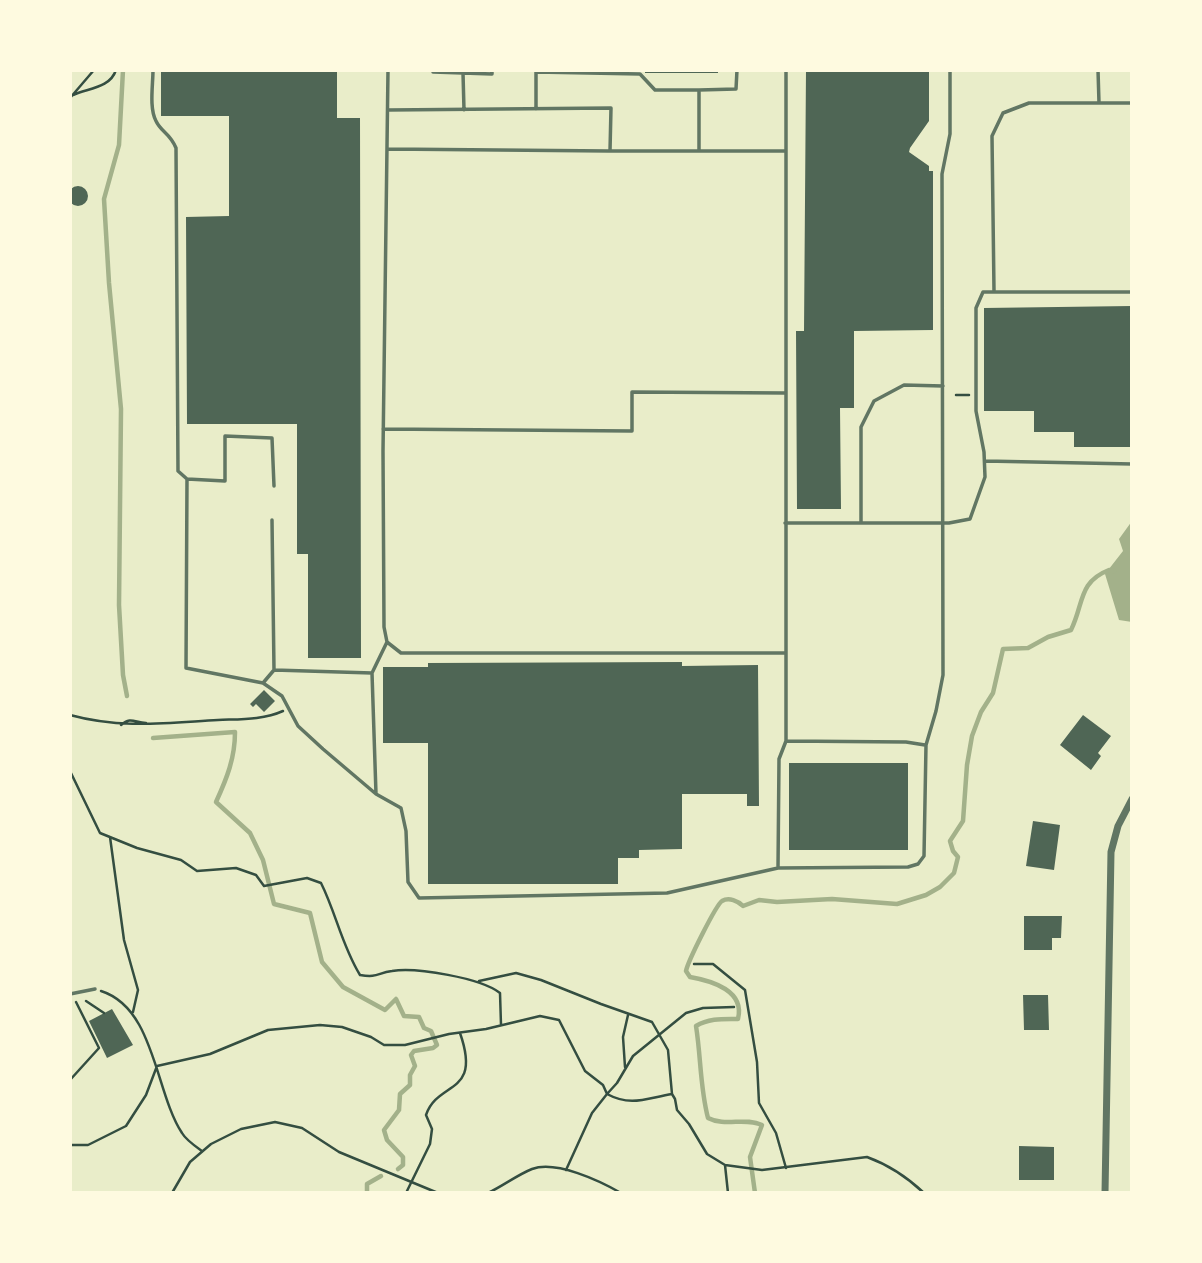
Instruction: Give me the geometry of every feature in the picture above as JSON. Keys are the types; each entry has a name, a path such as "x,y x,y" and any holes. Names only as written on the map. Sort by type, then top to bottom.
{"street":[{"path":"1105,1193 1111,852 1118,826 1132,799"}],"lane":[{"path":"153,70 156,122 172,138 176,148 178,471 187,479 225,481 225,436 272,438 274,486"},
{"path":"376,794 372,673 387,642 384,610 383,429 388,70"},
{"path":"433,70 492,74 492,70"},
{"path":"536,109 536,71 636,72 655,90 699,90 736,89 737,70"},
{"path":"778,868 779,759 786,741 786,70"},
{"path":"187,479 186,668 263,683 282,696 298,726 376,794 401,808 406,831 408,882 419,898 667,893 778,868 908,867 918,864 924,856 926,745 943,675 943,174 950,134 950,70"},
{"path":"1098,70 1099,103"},
{"path":"463,73 464,110"},
{"path":"699,90 699,151"},
{"path":"994,291 992,136 1003,113 1029,103 1132,103"},
{"path":"388,110 611,108 610,151"},
{"path":"387,149 786,151"},
{"path":"785,523 943,523 970,519 985,477 985,461 976,411 976,308 983,292 1132,292"},
{"path":"861,523 861,427 874,401 904,385 943,386"},
{"path":"383,429 632,431 632,392 785,393"},
{"path":"985,461 1132,464"},
{"path":"263,683 274,670 272,520"},
{"path":"387,642 401,653 785,653"},
{"path":"274,670 372,673"},
{"path":"786,741 906,742 926,745"},
{"path":"72,995 95,989"}],"path":[{"path":"71,97 93,70"},
{"path":"71,97 106,84 113,79 116,70"},
{"path":"956,394 969,395"},
{"path":"70,715 121,725 155,724 276,715 289,708"},
{"path":"70,771 100,833 137,848 181,860 197,871 236,868 256,875 264,886 307,878 321,883 344,945 360,975 374,977 391,971 410,971 438,974 491,986 500,993 501,1025"},
{"path":"110,837 124,940 138,990 132,1012"},
{"path":"695,964 713,964 745,990 757,1062 759,1103 776,1133 786,1168"},
{"path":"476,982 516,974 541,980 652,1022 668,1050 672,1094 677,1110 707,1154 725,1166 762,1170 867,1157 883,1162 912,1181 924,1193"},
{"path":"95,989 106,992 132,1012 157,1066 172,1114 183,1135 202,1151"},
{"path":"72,995 104,1013"},
{"path":"70,1080 99,1048 72,995"},
{"path":"566,1170 592,1113 617,1083 633,1056 686,1013 703,1008 734,1007"},
{"path":"625,1067 623,1037 629,1014"},
{"path":"157,1066 210,1054 268,1030 320,1025 342,1027 371,1037 384,1045 405,1045 540,1016 559,1020 585,1071 603,1085 607,1094 626,1101 642,1102 672,1094"},
{"path":"406,1193 430,1144 432,1129 426,1115 430,1105 459,1084 466,1069 460,1033"},
{"path":"70,1145 88,1145 126,1126 146,1095 157,1066"},
{"path":"172,1193 185,1169 202,1151 241,1129 275,1122 302,1128 340,1152 438,1193"},
{"path":"725,1166 728,1193"},
{"path":"488,1193 532,1169 548,1167 566,1170 621,1193"}],"shaded area":[{"path":"1132,521 1132,622 1119,620 1105,574 1123,551 1119,539"}],"building":[{"path":"161,70 337,70 337,118 360,118 361,658 308,658 308,554 297,554 297,424 187,424 186,217 229,216 229,116 161,116"},
{"path":"645,70 718,70 718,73 645,73"},
{"path":"806,70 929,70 929,121 909,152 929,166 929,171 933,171 933,330 854,331 854,408 840,408 841,509 797,509 796,331 804,331"},
{"path":"78,186 85,189 88,196 85,203 78,206 71,203 68,196 71,189"},
{"path":"1132,306 1132,447 1074,447 1074,432 1034,432 1034,411 984,411 984,308"},
{"path":"682,662 682,666 758,665 759,806 747,806 747,794 682,794 682,849 639,850 639,858 618,858 618,884 428,884 428,743 383,743 383,667 428,667 428,663"},
{"path":"264,690 275,701 264,712 256,704 253,707 250,704"},
{"path":"1083,715 1111,736 1098,753 1101,756 1091,770 1060,745"},
{"path":"789,763 908,763 908,850 789,850"},
{"path":"1033,821 1060,825 1054,870 1026,866"},
{"path":"1024,916 1062,916 1061,938 1052,938 1052,950 1024,950"},
{"path":"1023,995 1048,995 1049,1030 1024,1030"},
{"path":"112,1009 133,1045 107,1058 89,1021"},
{"path":"1019,1146 1054,1147 1054,1180 1019,1180"}],"waterway":[{"path":"123,70 119,145 104,199 121,409 119,605 123,675 127,696"},
{"path":"755,1193 750,1157 762,1125 721,1122 708,1118 703,1095 696,1026 711,1020 738,1019 739,1009 732,994 708,981 690,977 686,971 714,912 722,901 728,899 743,906 759,900 777,902 832,899 897,904 926,895 940,887 954,873 958,857 950,841 963,821 972,736 981,712 993,693 1003,649 1028,648 1048,637 1071,630 1087,587 1099,575 1109,570 1114,571"},
{"path":"153,738 235,732 230,768 216,802 250,833 263,860 274,904 310,913 322,962 343,987 385,1010 396,999 404,1016 419,1017 424,1028 431,1031 437,1045 414,1051 411,1055 415,1066 410,1075 410,1085 400,1094 399,1110 384,1130 387,1140 403,1157 403,1165 398,1169"},
{"path":"367,1193 367,1184 381,1176"}]}
